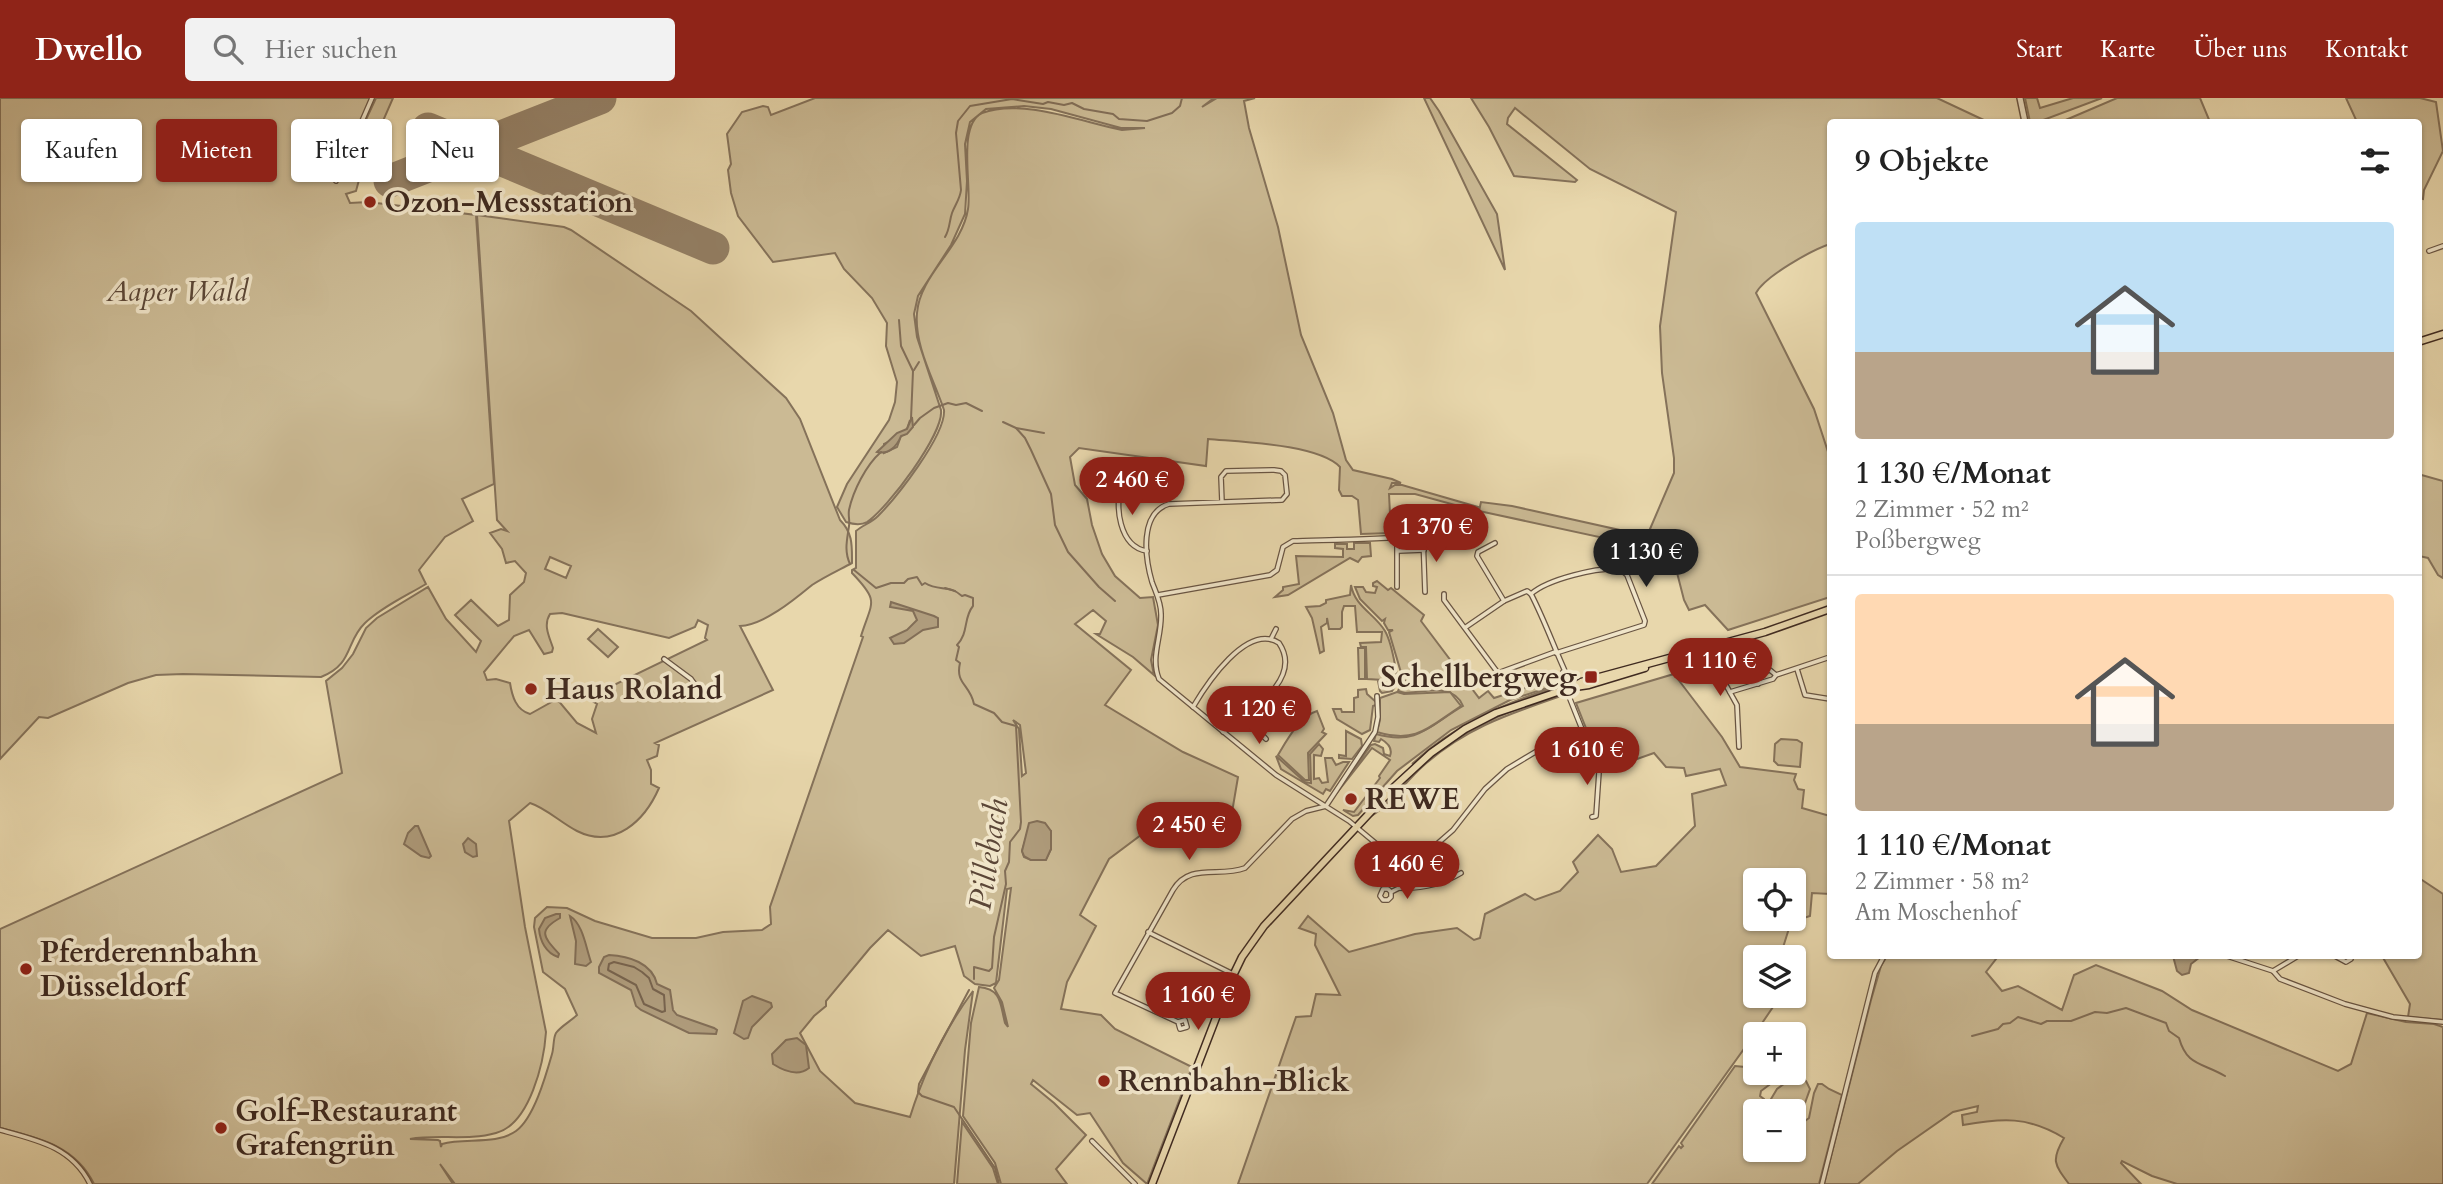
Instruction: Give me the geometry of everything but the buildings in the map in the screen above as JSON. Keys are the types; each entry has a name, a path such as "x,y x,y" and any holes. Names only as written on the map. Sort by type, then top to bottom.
{"main road":[{"path":"2422,341 2443,334"},
{"path":"1152,1184 1233,974 1264,926 1412,770 1451,738 1496,713 1598,677 1785,626 1827,610"}],"street":[{"path":"364,119 373,98"},
{"path":"2020,98 2024,119"},
{"path":"2429,251 2443,246"},
{"path":"1222,502 1221,477 1226,471 1274,470 1282,471 1286,477 1287,494 1282,500 1169,504 1159,509 1150,519 1147,551 1161,609 1154,662 1159,679 1276,775 1357,826 1379,846 1402,853 1418,852 1437,844 1453,830 1485,789 1507,769 1537,751 1583,733"},
{"path":"1122,483 1119,505 1124,532 1135,546 1147,551"},
{"path":"1158,595 1270,575 1277,570 1283,547 1293,541 1423,536 1471,525 1477,518"},
{"path":"1423,536 1424,592"},
{"path":"1396,537 1397,587"},
{"path":"1495,543 1478,552 1477,556 1504,601"},
{"path":"1397,551 1424,550"},
{"path":"1444,594 1444,600 1498,673 1644,625 1645,621 1627,575 1620,569 1605,569 1552,582 1539,587 1531,594"},
{"path":"1466,627 1504,601 1524,592 1531,594 1545,622 1563,672 1570,681 1569,688 1583,733 1600,777 1596,816 1592,817"},
{"path":"1272,639 1276,629"},
{"path":"1194,707 1226,661 1253,641 1272,639 1282,646 1286,663 1283,675 1266,696 1223,732"},
{"path":"1706,649 1737,705 1739,747"},
{"path":"1730,692 1827,658"},
{"path":"664,659 691,679 696,686"},
{"path":"1797,669 1805,695 1827,699"},
{"path":"1758,684 1758,673 1770,670 1776,675"},
{"path":"1178,1022 1115,993 1177,884 1184,877 1201,871 1235,871 1245,868 1292,819 1306,811 1326,806 1375,732 1378,722 1377,696"},
{"path":"1244,715 1266,739"},
{"path":"1399,888 1402,853"},
{"path":"1391,892 1399,888 1438,885 1461,873"},
{"path":"1148,932 1233,974"},
{"path":"1822,1184 1875,973 1882,959"},
{"path":"2236,959 2273,971 2280,979 2345,1004 2393,1017 2443,1022"},
{"path":"2273,971 2293,959"},
{"path":"0,1130 57,1148 78,1164 90,1184"},
{"path":"1091,1141 1135,1184"}],"green space":[{"name":"Aaper Wald","path":"0,98 372,98 363,119 291,119 291,182 358,182 356,191 346,194 350,203 368,202 476,215 494,484 462,499 473,521 445,537 419,570 426,584 386,607 365,623 344,659 332,672 321,677 156,675 128,683 48,718 39,717 0,759"},
{"name":"Aaper Wald","path":"376,98 393,98 384,119 366,119"},
{"path":"815,98 1214,98 1202,107 1217,98 1255,98 1244,101 1249,128 1278,227 1301,335 1333,413 1346,460 1353,470 1401,483 1392,483 1390,488 1402,485 1478,507 1477,511 1415,494 1389,494 1391,533 1361,534 1358,500 1352,496 1342,496 1339,490 1340,467 1315,453 1258,443 1208,439 1206,466 1079,448 1070,457 1075,485 1087,499 1102,554 1115,576 1140,598 1153,597 1158,625 1151,660 1154,675 1133,657 1096,634 1100,634 1106,621 1093,610 1075,624 1131,670 1105,705 1183,752 1238,777 1230,824 1149,829 1109,859 1080,915 1096,926 1067,982 1061,1009 1101,1015 1115,1029 1192,1067 1147,1184 1123,1163 1090,1113 1077,1115 1033,1080 1031,1084 1086,1135 1056,1169 1067,1184 1001,1184 995,1163 963,1116 971,1023 979,987 987,988 996,994 1008,1027 1002,1002 994,988 999,980 1011,888 1007,889 996,983 990,986 975,984 964,976 955,946 921,956 888,930 826,1001 826,1006 800,1033 820,1071 855,1103 910,1117 936,1051 973,991 965,1050 954,1184 455,1184 440,1164 453,1184 94,1184 77,1160 66,1152 41,1140 0,1128 0,929 342,773 326,681 342,668 353,654 366,628 377,618 428,587 446,619 476,652 481,641 455,615 471,600 498,626 509,620 510,595 524,582 526,573 515,561 506,563 502,549 490,533 501,529 507,531 497,520 477,215 571,230 691,311 786,398 800,419 840,520 850,535 852,563 812,585 769,616 740,626 773,690 655,743 659,745 657,756 647,760 651,770 651,784 659,788 646,811 627,829 604,837 591,836 577,831 530,803 509,821 525,927 546,1032 538,1075 518,1118 496,1133 410,1139 438,1140 441,1147 442,1144 451,1142 508,1136 522,1125 534,1106 543,1084 556,1033 577,1015 565,989 543,972 534,927 535,918 547,907 567,908 595,921 652,938 696,938 723,932 762,930 771,924 770,907 863,637 861,636 870,608 867,590 852,573 856,568 856,531 875,518 896,495 929,450 942,421 944,410 919,337 917,313 925,286 958,236 964,223 969,199 968,143 974,120 982,113 1015,108 1052,113 1122,130 1145,128 1121,128 1051,109 1024,106 986,109 970,122 965,144 965,214 951,245 918,296 914,314 917,337 941,410 940,421 924,453 900,487 867,522 856,524 846,522 837,507 847,484 889,420 895,402 897,382 886,346 887,323 872,298 844,269 835,253 773,262 738,216 731,193 727,134 742,112 763,106 768,107 771,115","holes":["910,420 909,430 901,436 897,447 884,453 884,444 907,429","550,557 571,566 566,578 545,569","562,613 669,638 695,627 698,620 708,625 705,638 707,640 587,698 597,704 592,719 596,733 577,723 557,699 530,714 518,706 510,683 496,679 487,680 484,672 514,636 529,630 544,654 552,652 547,626 550,614","1013,720 1020,725 1026,773 1022,776 1019,729","1029,828 1051,831 1051,849 1046,859 1031,860 1024,857 1022,851"]},
{"path":"1424,98 1430,98 1439,111 1497,214 1505,270"},
{"path":"1471,98 1937,98 1982,119 1827,119 1827,245 1779,272 1756,293 1814,409 1827,449 1827,598 1728,630 1705,605 1689,610 1666,542 1636,543 1622,552 1618,541 1479,511 1481,502 1512,506 1647,536 1674,473 1662,373 1660,326 1676,212 1590,169 1515,108 1507,124 1577,180 1575,182 1514,176"},
{"path":"2025,98 2037,98 2040,108 2073,98 2102,98 2046,119 2029,119"},
{"path":"2117,98 2200,98 2209,119 2068,119"},
{"path":"2346,98 2420,98 2436,102 2443,151 2424,190 2423,199 2422,119 2356,119"},
{"path":"2422,475 2443,481 2443,578 2438,575 2428,558 2422,557"},
{"path":"1446,534 1443,537 1443,549 1426,549 1428,537"},
{"path":"1354,543 1370,543 1371,556 1362,557 1358,562 1350,558 1288,595 1275,597 1283,587 1299,584 1296,556 1343,557 1343,549 1335,548 1335,544 1347,544 1347,549 1354,549"},
{"path":"1377,581 1388,590 1391,588 1424,615 1421,621 1479,698 1488,691 1494,698 1560,677 1559,684 1510,700 1451,730 1397,771 1358,815 1353,816 1343,810 1354,812 1390,760 1372,748 1336,794 1371,745 1383,748 1384,754 1390,756 1388,744 1381,739 1379,742 1374,741 1376,734 1403,737 1423,732 1463,706 1453,694 1438,690 1405,693 1398,691 1406,681 1402,680 1389,632 1393,630 1388,630 1385,619 1382,621 1360,599 1355,587 1363,587 1366,592 1375,593 1377,587 1373,586 1373,583"},
{"path":"1351,585 1356,599 1381,625 1387,636 1397,675 1383,676 1397,676 1397,684 1392,691 1380,691 1378,681 1384,680 1367,679 1366,647 1361,647 1360,643 1381,642 1382,632 1357,632 1355,606 1344,606 1340,629 1329,629 1327,618 1327,623 1321,627 1324,651 1320,653 1312,618 1306,607 1320,606 1326,603 1326,600 1350,595"},
{"path":"598,629 618,647 608,657 588,639"},
{"path":"1358,648 1365,648 1365,679 1359,679"},
{"path":"1674,674 1722,737 1740,767 1796,774 1794,780 1798,789 1804,790 1802,808 1827,815 1827,894 1812,893 1810,916 1806,917 1806,868 1743,868 1743,931 1788,931 1784,945 1743,945 1743,1008 1772,1008 1763,1022 1743,1022 1743,1050 1647,1184 1238,1184 1296,1017 1311,1016 1316,994 1340,995 1315,945 1316,934 1299,928 1308,916 1349,952 1415,934 1457,928 1474,940 1480,938 1485,914 1525,894 1535,900 1560,891 1578,872 1573,862 1598,835 1612,849 1621,872 1656,866 1695,826 1692,794 1726,785 1720,769 1686,776 1684,768 1666,767 1654,753 1603,771 1576,703"},
{"path":"1558,686 1491,713 1518,700"},
{"path":"1366,689 1376,705 1373,706 1370,730 1362,734 1337,719 1333,709 1354,712 1354,698 1358,697 1358,690"},
{"path":"1397,692 1450,692 1461,706 1431,727 1413,735 1377,732 1380,698"},
{"path":"1561,696 1506,716 1455,742 1423,766 1389,801 1369,817 1403,782 1456,739 1496,717"},
{"path":"1317,711 1324,729 1322,732 1326,734 1308,753 1309,780 1305,780 1278,755 1300,723"},
{"path":"1346,731 1361,739 1362,746 1352,759 1339,758 1339,755 1346,756"},
{"path":"1781,739 1802,743 1800,767 1778,765 1774,761 1775,744"},
{"path":"1319,744 1323,749 1321,756 1314,755 1314,779 1319,778 1322,783 1328,782 1325,758 1332,758 1336,765 1349,762 1330,791 1326,789 1323,794 1281,769 1276,756 1305,782 1311,783 1310,754"},
{"path":"2422,880 2443,894 2443,1020 2408,1017 2410,1004 2384,959 2422,959"},
{"path":"1885,959 1996,959 1986,972 2002,991 2018,986 2062,1010 2074,975 2096,965 2162,991 2192,1010 2338,1071 2351,1064 2367,1013 2443,1027 2443,1184 2177,1184 2152,1176 2122,1161 2141,1184 2069,1184 2056,1162 2057,1152 2064,1138 2027,1122 2003,1120 1963,1125 1962,1115 1977,1112 1978,1106 1953,1112 1897,1151 1858,1184 1824,1184 1881,966"},
{"path":"1735,1066 1743,1067 1743,1085 1769,1085 1761,1091 1760,1096 1764,1099 1743,1099 1743,1162 1806,1162 1806,1120 1809,1118 1818,1084 1842,1095 1819,1184 1652,1184 1679,1146 1683,1146 1681,1143"},
{"path":"1806,1081 1810,1089 1806,1100 1771,1099 1782,1085 1806,1085"},
{"path":"962,1122 993,1168 998,1184 957,1184"}],"water":[{"path":"912,417 913,427 901,436 895,446 889,451 877,452 897,433 907,429"},
{"path":"891,602 938,618 938,627 923,630 904,643 894,644 890,638 907,630 917,620 913,611 890,607"},
{"path":"1029,823 1045,823 1051,831 1051,849 1046,860 1031,860 1024,856 1022,851"},
{"path":"418,826 431,856 429,858 421,856 404,844 408,833"},
{"path":"468,838 476,844 477,856 473,857 465,852 463,844"},
{"path":"560,914 560,918 548,927 545,934 559,954 558,957 544,946 539,929 545,918"},
{"path":"570,916 584,937 591,962 586,966 575,964 576,941"},
{"path":"609,955 632,959 645,966 657,984 670,990 673,1010 677,1015 714,1028 717,1030 716,1034 689,1033 641,1010 636,1006 631,990 599,973 604,957"},
{"path":"2174,959 2197,959 2191,964 2189,973 2182,975 2177,971"},
{"path":"752,996 771,1003 772,1007 752,1027 748,1038 744,1039 734,1033 743,1001"},
{"path":"797,1038 806,1045 809,1068 796,1073 773,1064 772,1054 786,1040"}],"waterway":[{"path":"945,237 961,190 956,133 958,121 970,106 1012,99 1043,104 1072,103 1084,109 1113,114 1119,119 1147,121 1172,113 1180,106 1182,98"},
{"name":"Pillebach","path":"899,320 901,346 913,371 911,419"},
{"path":"914,370 919,362"},
{"path":"914,425 934,408 948,403 966,403 982,411"},
{"path":"1003,422 1016,428 1044,433"},
{"path":"1016,428 1025,438 1051,494 1055,525 1068,552 1115,601"},
{"name":"Pillebach","path":"850,564 846,545 851,503 865,471 881,452"},
{"name":"Pillebach","path":"854,570 876,588 891,583 904,583 917,577 922,585 925,583 953,590 962,596 973,598 963,636 957,645 959,647 956,660 960,663 961,680 974,704 994,713 1002,722 1016,726 1020,829 1010,842 1009,862 1005,871 1006,884 994,937 992,968 989,971 974,967 974,979"},
{"name":"Pillebach","path":"945,588 955,591"},
{"name":"Pillebach","path":"969,990 919,1084 918,1092 922,1096 954,1107 995,1168 999,1184"},
{"path":"1972,1036 1998,1029 2018,1017 2041,1024 2047,1021 2071,1021 2095,1012 2107,1013 2126,1008 2166,1023 2169,1031 2179,1038 2191,1059 2225,1076"}],"runway":[{"path":"392,180 600,98"},
{"path":"499,159 713,248"}],"place":[{"name":"Ozon-Messstation","path":"370,202"},
{"name":"Schellbergweg","path":"1591,677"},
{"name":"Haus Roland","path":"531,689"},
{"name":"REWE","path":"1351,799"},
{"name":"Pferderennbahn Düsseldorf","path":"26,969"},
{"name":"Rennbahn-Blick","path":"1104,1081"},
{"name":"Golf-Restaurant Grafengrün","path":"221,1128"}]}
